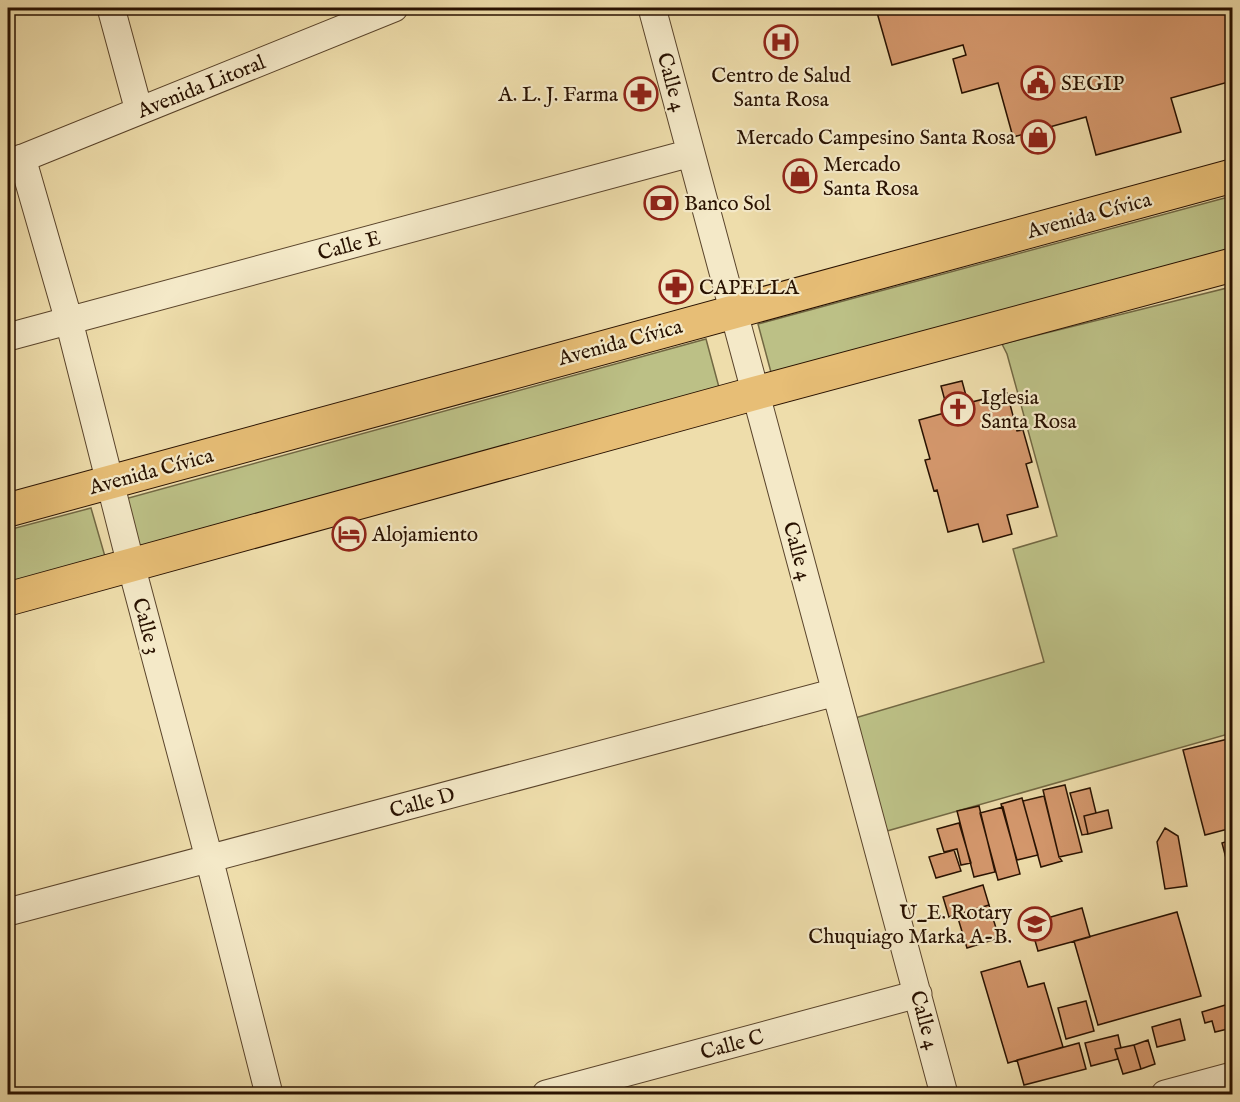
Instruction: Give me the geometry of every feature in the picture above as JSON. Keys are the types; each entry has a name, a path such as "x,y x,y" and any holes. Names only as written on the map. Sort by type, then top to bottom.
{"main road":[{"name":"Avenida Cívica","path":"8,510 1233,176"},
{"path":"8,599 756,393 1233,265"}],"street":[{"path":"111,8 139,111"},
{"name":"Avenida Litoral","path":"15,161 394,8"},
{"name":"Calle 4","path":"652,8 945,1095"},
{"name":"Calle E","path":"8,337 691,153"},
{"name":"Calle 3","path":"15,161 69,321 269,1095"},
{"name":"Calle D","path":"8,912 836,692"},
{"name":"Calle C","path":"546,1095 918,994"},
{"path":"1165,1095 1233,1077"}],"green space":[{"path":"1232,196 1232,252 772,376 758,324"},
{"path":"1227,288 1232,307 1232,733 887,831 855,718 1044,662 1013,549 1057,536 1007,354 1002,344"},
{"path":"706,339 720,391 140,551 125,499"},
{"path":"91,508 106,560 8,586 8,530"}],"building":[{"path":"1232,8 1232,16 1229,17 1232,30 1232,81 1171,98 1181,132 1096,155 1086,117 1013,137 998,83 962,93 953,59 966,55 963,45 892,65 876,9"},
{"path":"962,381 968,403 1007,393 1017,431 1023,430 1032,462 1026,464 1038,507 1007,515 1012,534 983,542 978,524 948,532 937,490 934,491 925,460 930,459 919,420 948,412 941,386"},
{"path":"1232,738 1232,828 1205,835 1183,750"},
{"path":"1065,785 1082,852 1059,857 1043,790"},
{"path":"1090,788 1096,813 1084,816 1088,834 1082,835 1070,793"},
{"path":"1044,796 1059,857 1062,861 1041,867 1023,801"},
{"path":"1022,798 1038,855 1017,860 1001,804"},
{"path":"979,806 995,872 974,877 957,811"},
{"path":"1003,807 1020,874 998,880 980,813"},
{"path":"1108,810 1112,828 1088,834 1084,816"},
{"path":"959,823 971,863 961,865 957,849 944,852 937,829"},
{"path":"1165,828 1178,836 1187,886 1165,889 1157,842"},
{"path":"1232,840 1232,881 1222,843"},
{"path":"954,850 961,871 936,878 929,857"},
{"path":"983,885 989,905 949,917 943,897"},
{"path":"989,905 999,938 967,948 957,915"},
{"path":"1082,908 1090,937 1038,951 1030,923"},
{"path":"1177,912 1201,996 1098,1025 1074,941"},
{"path":"1020,961 1028,987 1044,983 1063,1047 1008,1063 981,972"},
{"path":"1086,1001 1094,1031 1066,1039 1058,1008"},
{"path":"1232,1003 1232,1028 1215,1032 1212,1021 1205,1023 1202,1012"},
{"path":"1180,1019 1185,1040 1157,1047 1152,1027"},
{"path":"1118,1035 1121,1048 1115,1049 1118,1059 1091,1066 1085,1043"},
{"path":"1148,1040 1155,1064 1141,1069 1134,1045"},
{"path":"1079,1043 1086,1069 1024,1085 1017,1060"},
{"path":"1134,1045 1141,1069 1123,1074 1115,1049"}],"place":[{"name":"Centro de Salud Santa Rosa","path":"781,42"},
{"name":"SEGIP","path":"1038,83"},
{"name":"A. L. J. Farma","path":"641,94"},
{"name":"Mercado Campesino Santa Rosa","path":"1038,137"},
{"name":"Mercado Santa Rosa","path":"800,176"},
{"name":"Banco Sol","path":"661,203"},
{"name":"CAPELLA","path":"676,287"},
{"name":"Iglesia Santa Rosa","path":"958,409"},
{"name":"Alojamiento","path":"349,534"},
{"name":"U_E. Rotary Chuquiago Marka A-B.","path":"1035,924"}]}
